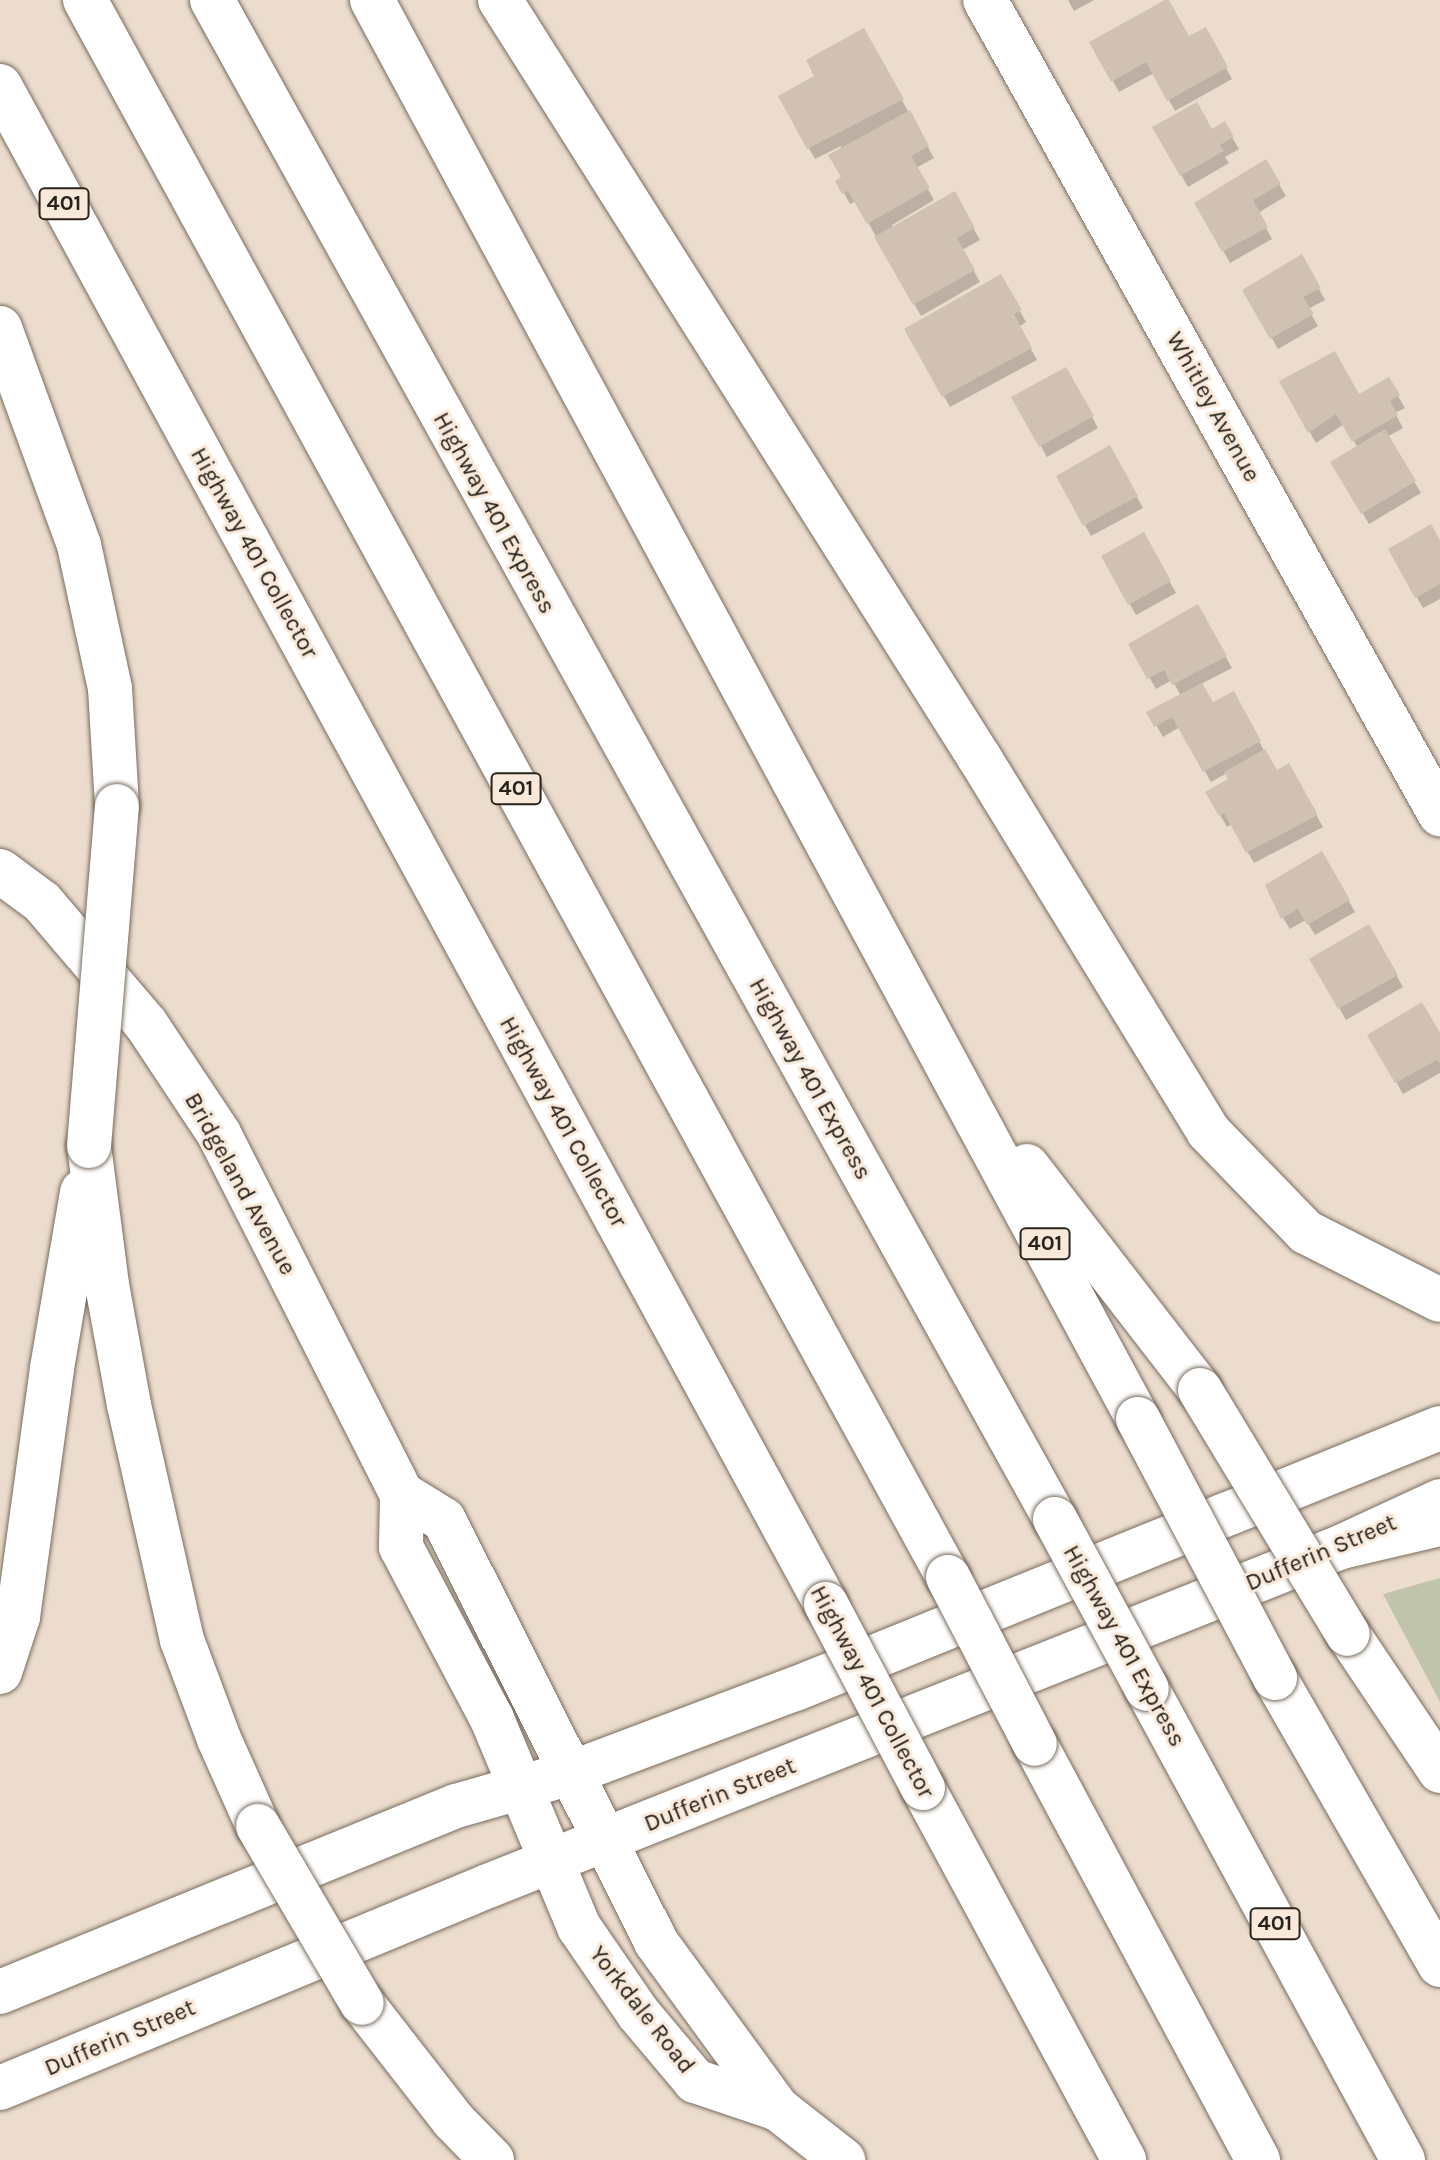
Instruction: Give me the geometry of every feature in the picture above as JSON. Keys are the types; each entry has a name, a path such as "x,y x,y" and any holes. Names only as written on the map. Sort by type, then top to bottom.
{"main road":[{"name":"401","path":"85,0 948,1577 1258,2160"},
{"name":"Highway 401 Express","path":"212,0 1055,1519 1403,2160"},
{"name":"401","path":"372,0 952,1069 1275,1678 1440,1965"},
{"path":"500,0 979,757 1208,1131 1306,1232 1440,1300"},
{"name":"Whitley Avenue","path":"985,0 1440,814"},
{"name":"Highway 401 Collector","path":"0,86 826,1604 1124,2160"},
{"path":"0,328 79,545 110,688 117,806 89,1146 52,1368 18,1617 0,1672"},
{"name":"Bridgeland Avenue","path":"0,871 42,902 146,1024 219,1134 402,1494 401,1547 492,1719 520,1787"},
{"path":"952,1069 1200,1390 1348,1634 1440,1771"},
{"path":"89,1146 107,1285 129,1405 182,1640 219,1739 258,1826 362,2003 453,2120 492,2160"},
{"path":"0,1992 456,1806 571,1773 795,1689 1440,1428"},
{"path":"402,1494 444,1520 571,1773"},
{"name":"Dufferin Street","path":"0,2088 550,1862 1341,1547 1440,1501"},
{"path":"1341,1547 1440,1524"},
{"name":"Yorkdale Road","path":"571,1773 656,1942 778,2109 843,2160"},
{"name":"Yorkdale Road","path":"520,1787 579,1927 606,1970 695,2081 778,2109"}],"green space":[{"path":"1440,1578 1440,1702 1383,1594"}],"building":[{"path":"1169,0 1189,36 1206,27 1228,67 1167,101 1146,62 1111,82 1089,42"},
{"path":"864,28 904,99 807,149 778,96 814,76 806,60"},
{"path":"1197,102 1212,129 1225,121 1234,137 1220,145 1224,151 1180,176 1152,127"},
{"path":"910,110 929,146 911,156 930,188 867,224 848,191 842,194 835,181 841,177 828,155"},
{"path":"1266,159 1281,184 1253,200 1268,227 1222,252 1194,203"},
{"path":"955,191 975,228 957,238 975,270 913,305 874,237"},
{"path":"1302,254 1321,288 1303,297 1314,314 1270,339 1242,290"},
{"path":"1001,274 1022,310 1014,314 1032,348 942,397 904,329"},
{"path":"1335,351 1359,394 1389,377 1400,395 1390,401 1398,415 1352,442 1336,414 1308,433 1279,381"},
{"path":"1066,367 1094,416 1039,447 1011,397"},
{"path":"1385,429 1416,481 1361,514 1330,462"},
{"path":"1110,445 1138,496 1083,526 1056,476"},
{"path":"1431,524 1440,540 1440,584 1415,598 1388,549"},
{"path":"1144,532 1171,581 1128,605 1101,556"},
{"path":"1198,604 1227,656 1172,685 1164,670 1147,679 1128,644"},
{"path":"1202,683 1213,702 1234,691 1261,741 1203,772 1172,717 1154,727 1146,712"},
{"path":"1265,749 1277,770 1289,763 1318,815 1246,853 1224,813 1219,816 1205,792 1228,779 1224,772"},
{"path":"1322,851 1350,900 1307,925 1298,909 1281,919 1265,885"},
{"path":"1369,924 1398,975 1338,1009 1309,959"},
{"path":"1422,1002 1440,1033 1440,1064 1437,1060 1395,1083 1367,1035"}]}
